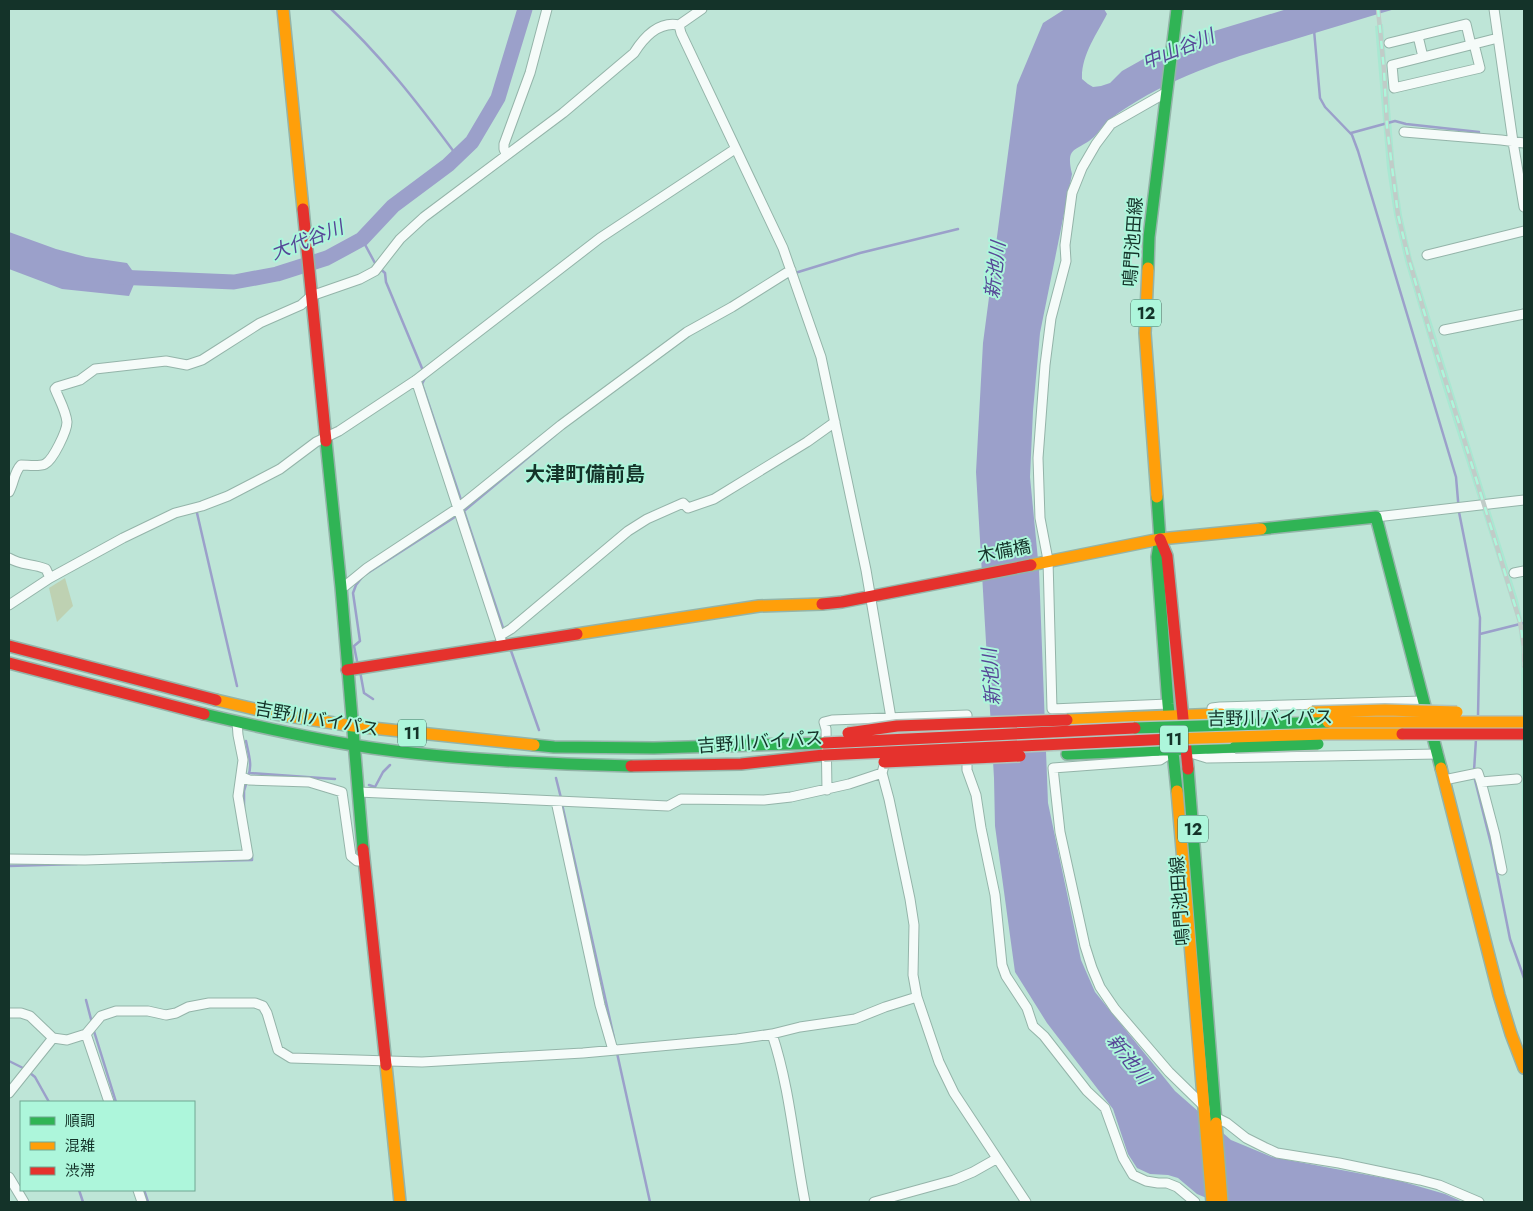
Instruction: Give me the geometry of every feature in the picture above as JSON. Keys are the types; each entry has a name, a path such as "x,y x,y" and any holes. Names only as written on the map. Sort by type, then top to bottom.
{"main road":[{"path":"283,9 341,587 364,861 400,1202"},
{"name":"鳴門池田線","path":"1177,9 1149,237 1145,333 1160,539 1157,558 1212,1202"},
{"path":"1376,517 1499,995 1524,1068"},
{"name":"木備橋","path":"347,670 501,640 759,606 842,602 1160,539 1376,517"},
{"name":"鳴門池田線","path":"1160,539 1167,556 1187,751 1222,1202"},
{"name":"吉野川バイパス","path":"9,646 191,694 276,714 353,726 554,747 654,748 788,744 824,739 1325,722 1524,722"},
{"name":"吉野川バイパス","path":"9,663 188,711 273,730 354,745 448,757 593,765 741,764 1208,737 1326,734 1524,734"},
{"path":"1169,709 1182,714 1385,710 1524,714"},
{"name":"11","path":"824,739 897,726 1067,720 1169,709"},
{"path":"824,758 918,762 1152,750 1174,752 1235,747 1386,742 1524,741"}],"street":[{"path":"506,154 504,144 530,73 547,9"},
{"path":"9,492 17,469 21,465 44,465 50,460 64,434 67,426 66,416 55,388 80,380 95,369 166,361 187,365 202,360 260,323 301,305 311,291 360,279 375,271 400,239 424,217 562,113 634,53 642,40 653,31 671,23 680,25 702,9"},
{"path":"1494,9 1524,207"},
{"path":"1389,43 1466,24 1472,45 1480,68 1394,88 1392,65 1472,45 1498,38"},
{"path":"680,25 681,33 791,270 821,357 870,595 891,718 891,731 882,773 910,898 914,925 912,975 917,997 932,1044 954,1093 1026,1202"},
{"path":"1418,36 1423,57"},
{"path":"1167,89 1111,124 1096,144 1082,168 1072,193 1065,245 1066,261 1051,318 1044,365 1038,458 1052,709 1169,709"},
{"path":"1404,132 1524,143"},
{"path":"9,605 50,578 124,538 176,513 228,496 280,469 316,442 339,431 416,380 600,238 736,149"},
{"path":"1427,256 1524,231"},
{"path":"341,587 458,508 561,425 687,332 732,307 791,270"},
{"path":"1444,330 1524,314"},
{"path":"416,380 501,640 511,629 628,531 647,519 683,503 688,508 714,499 807,442 835,422"},
{"path":"1376,517 1524,500"},
{"path":"9,558 19,564 46,569 50,578"},
{"path":"1514,573 1524,571"},
{"path":"1182,714 1220,707 1423,701"},
{"path":"827,790 826,729 824,722 832,720 966,715 967,770 976,795 980,828 995,895 1002,965 1006,976 1026,1008 1033,1026 1044,1036 1087,1091 1105,1108 1123,1158 1133,1175 1146,1181 1168,1183 1177,1187 1195,1202"},
{"path":"9,859 84,860 248,855 238,796 245,778 237,722"},
{"path":"1187,751 1207,758 1438,754"},
{"path":"1174,752 1160,760 1053,768 1060,832 1085,946 1100,987 1115,1009 1169,1072 1204,1109 1215,1119 1227,1123 1246,1138 1277,1153 1339,1162 1420,1180 1479,1202"},
{"path":"1444,780 1478,772 1496,835 1502,870"},
{"path":"358,792 668,806 681,799 764,800 791,797 827,790 882,773"},
{"path":"245,778 308,782 342,792 351,856 357,861 364,861"},
{"path":"1481,782 1517,779"},
{"path":"556,801 600,1005 613,1050"},
{"path":"9,1013 21,1013 30,1016 53,1038 67,1040 86,1034 100,1016 116,1011 148,1011 166,1015 176,1013 188,1007 209,1003 255,1003 263,1006 267,1013 278,1050 291,1058 422,1062 613,1050 737,1039 855,1019 917,997"},
{"path":"86,1034 109,1101"},
{"path":"772,1034 788,1099 805,1202"},
{"path":"9,1093 53,1038"},
{"path":"874,1202 954,1180 996,1159"},
{"path":"9,1177 24,1202"}],"shaded area":[{"path":"1383,24 1395,168 1402,215 1412,259 1518,600 1523,622 1524,860 1521,648 1518,623 1444,391 1405,261 1394,215 1387,168 1375,26"},
{"path":"65,578 73,606 57,622 49,588"}],"water":[{"path":"1065,9 1104,9 1107,14 1090,45 1082,70 1082,79 1093,87 1110,83 1122,71 1154,53 1191,38 1287,9 1395,9 1242,56 1173,82 1151,93 1109,120 1094,137 1071,154 1070,165 1072,174 1040,333 1033,411 1030,477 1039,570 1048,803 1081,960 1095,992 1175,1091 1231,1140 1272,1157 1400,1181 1445,1194 1463,1202 1216,1202 1197,1194 1178,1178 1168,1175 1150,1174 1137,1168 1128,1154 1113,1109 1047,1023 1015,972 995,826 994,778 976,472 983,343 1017,85 1043,23"},
{"path":"9,232 56,249 86,257 127,263 137,277 129,296 62,289 9,269"}],"waterway":[{"path":"331,9 398,80 457,156"},
{"name":"大代谷川","path":"116,277 234,282 277,274 327,258 362,239 393,206 448,165 472,142 498,98 525,9"},
{"path":"1314,30 1320,98 1325,107 1352,135 1358,151 1456,477 1459,512 1480,618 1478,716"},
{"path":"1351,133 1395,121 1406,124 1479,132"},
{"path":"795,273 860,253 958,229"},
{"path":"362,239 376,265 385,273 386,282 424,373"},
{"path":"425,378 422,384 462,503"},
{"path":"504,631 464,511 555,435"},
{"path":"197,513 237,686"},
{"path":"358,666 354,646 360,641 353,593 356,585 363,576 458,515"},
{"path":"1480,634 1524,623"},
{"path":"510,648 539,730"},
{"path":"360,671 364,693 373,699"},
{"path":"1474,771 1476,739"},
{"path":"246,741 250,763 248,776"},
{"path":"369,785 375,787 383,772 390,765"},
{"path":"250,773 335,779"},
{"path":"1474,776 1492,848 1510,939 1524,978"},
{"path":"556,778 561,798"},
{"path":"244,808 244,791 247,781"},
{"path":"562,804 614,1038"},
{"path":"162,862 252,860 252,855"},
{"path":"9,866 77,864"},
{"path":"86,1000 92,1023"},
{"path":"93,1028 116,1101"},
{"path":"617,1053 650,1202"},
{"path":"9,1061 25,1069"},
{"path":"30,1073 35,1077 48,1101"},
{"path":"79,1191 83,1202"},
{"path":"144,1191 148,1202"}],"railway":[{"path":"1378,9 1387,127 1398,215 1430,332 1520,622 1524,647 1524,666"}],"traffic: fast":[{"path":"1148,268 1149,237 1177,9"},
{"path":"326,441 341,587 363,849"},
{"path":"1157,497 1160,539 1157,557 1168,704 1177,791"},
{"path":"1261,529 1376,517 1441,768"},
{"path":"204,714 351,745 436,756 501,761 631,766"},
{"path":"1135,728 1328,722"},
{"path":"534,745 654,748 824,743"},
{"path":"1235,747 1318,744"},
{"path":"1067,754 1235,747"},
{"path":"1188,769 1216,1123"}],"traffic: slow":[{"path":"283,9 303,209"},
{"path":"1148,268 1145,333 1157,497"},
{"path":"1031,565 1160,539 1261,529"},
{"path":"577,634 759,606 822,604"},
{"path":"216,700 276,714 353,726 534,745"},
{"path":"1312,712 1385,710 1457,712"},
{"path":"1067,720 1221,714"},
{"path":"1328,722 1524,722"},
{"path":"1171,739 1325,734 1402,734"},
{"path":"1441,768 1499,995 1524,1068"},
{"path":"1177,791 1212,1202"},
{"path":"386,1065 400,1202"},
{"path":"1216,1123 1222,1202"}],"traffic: jam":[{"path":"303,209 326,441"},
{"path":"1160,539 1167,556 1188,769"},
{"path":"822,604 842,602 1031,565"},
{"path":"347,670 577,634"},
{"path":"9,646 216,700"},
{"path":"9,663 204,714"},
{"path":"848,733 897,726 1067,720"},
{"path":"824,743 1135,728"},
{"path":"1402,734 1524,734"},
{"path":"824,755 1171,739"},
{"path":"631,766 741,764 824,755"},
{"path":"884,762 1020,756"},
{"path":"363,849 386,1065"}],"district":[{"name":"大津町備前島","path":"585,474"}],"water label":[{"name":"中山谷川","path":"1178,49"},
{"name":"新池川","path":"995,270"},
{"name":"新池川","path":"991,677"},
{"name":"新池川","path":"1129,1059"}]}
